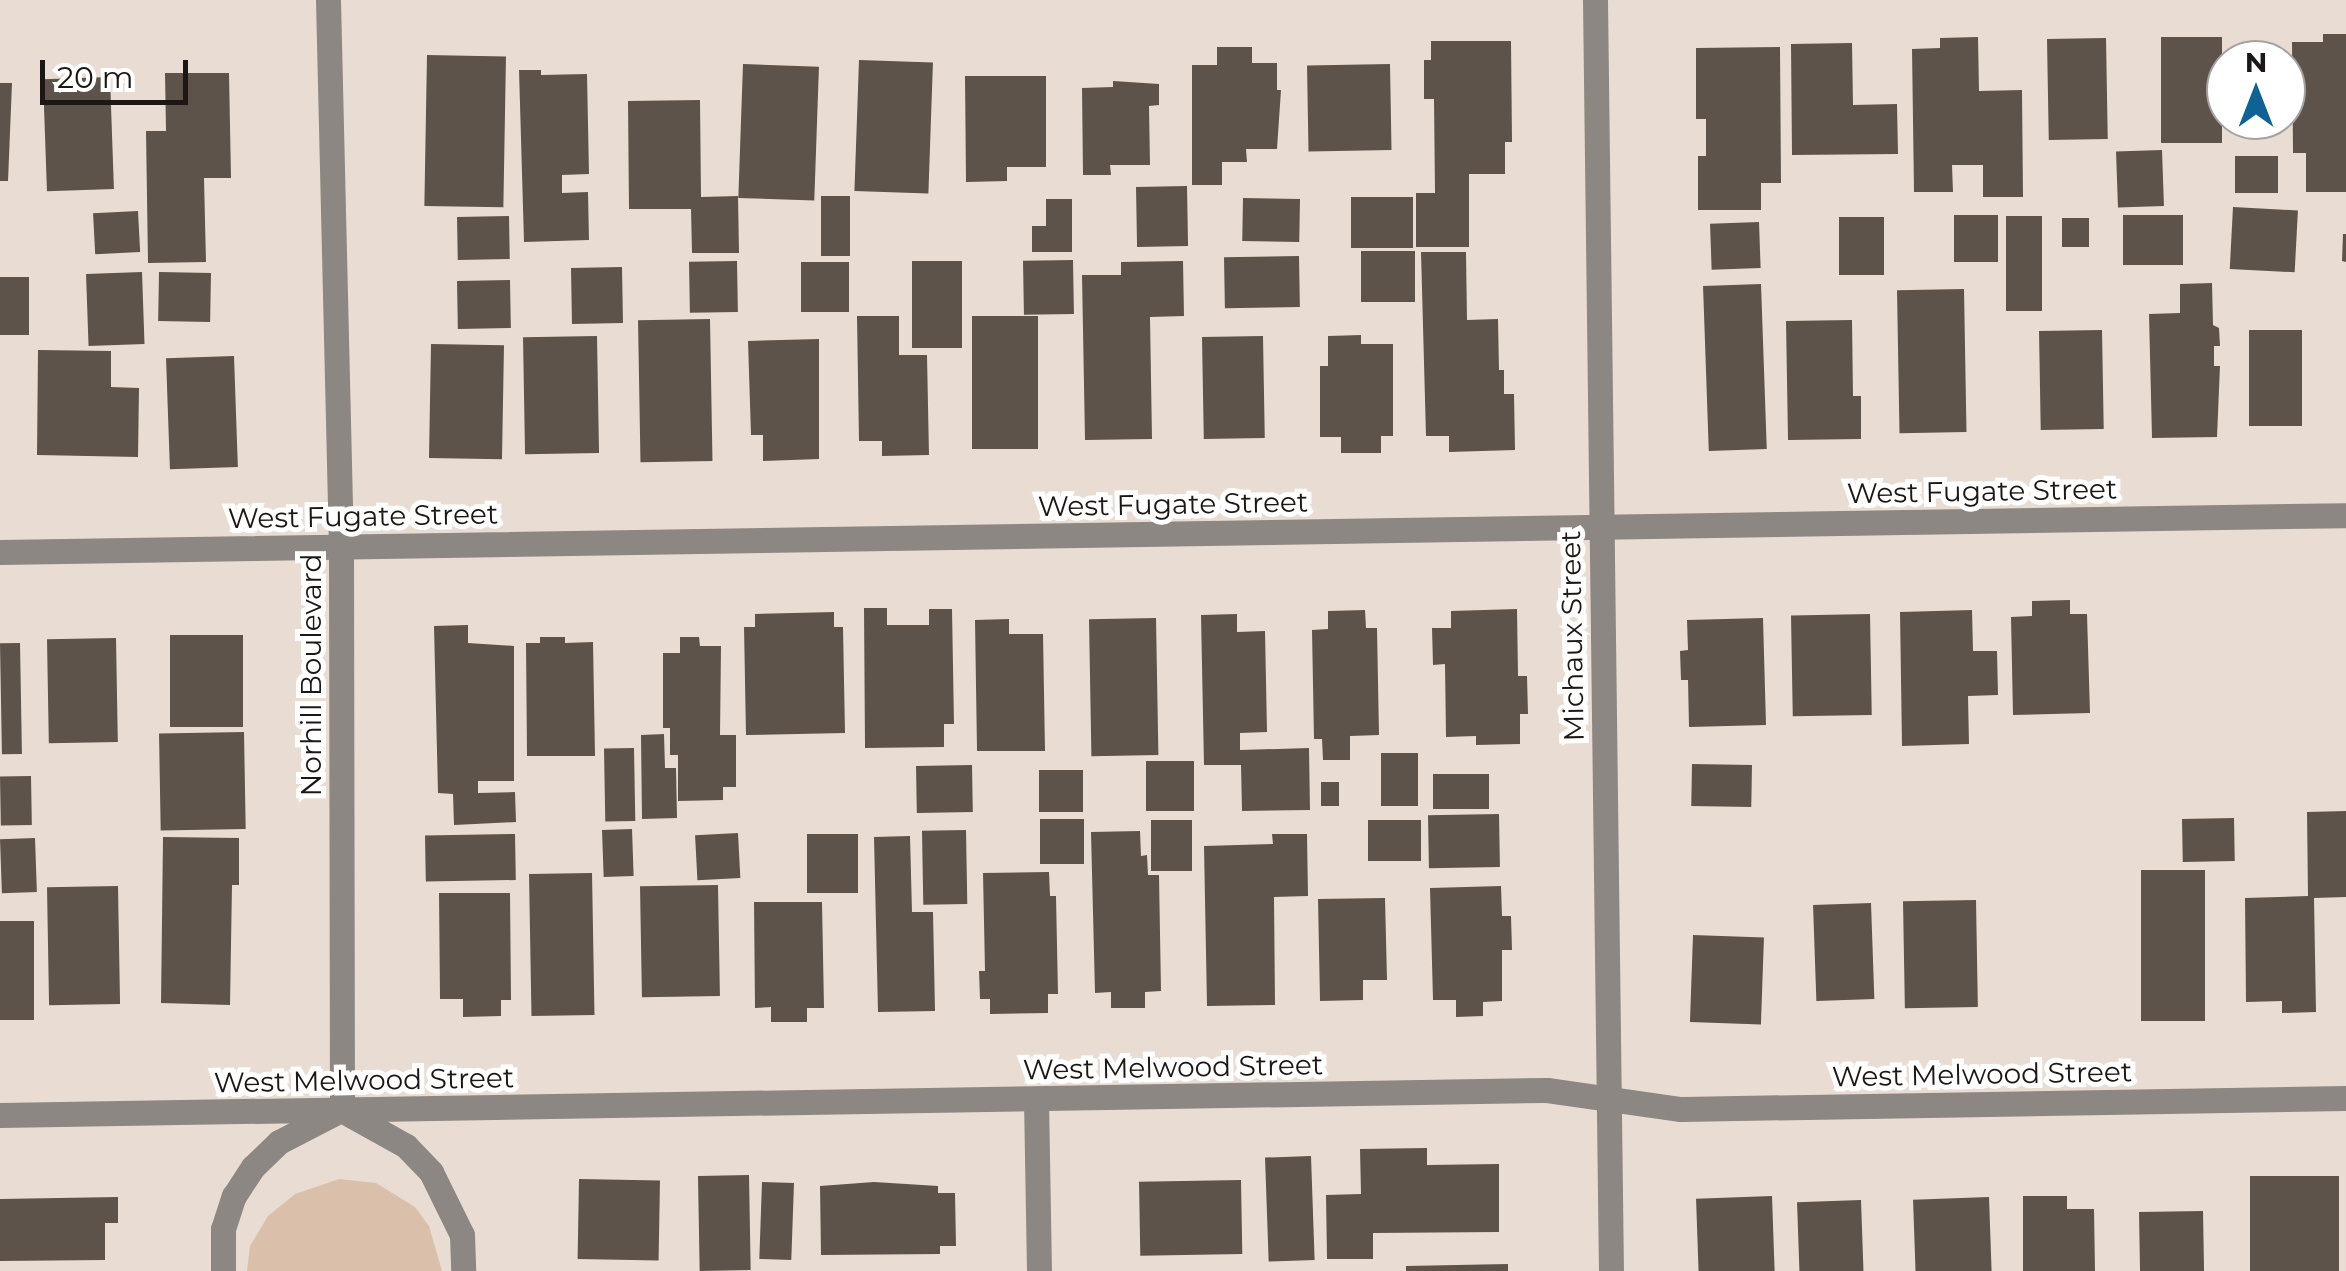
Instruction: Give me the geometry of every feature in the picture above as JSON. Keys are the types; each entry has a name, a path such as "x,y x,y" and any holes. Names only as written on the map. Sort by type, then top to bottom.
{"street":[{"name":"Norhill Boulevard","path":"328,0 341,546 342,1110"},
{"name":"Michaux Street","path":"1595,0 1611,1271"},
{"name":"West Fugate Street","path":"0,552 2346,515"},
{"name":"West Melwood Street","path":"0,1115 1547,1090 1681,1109 2346,1098"},
{"path":"1036,1099 1038,1271"},
{"path":"223,1271 223,1229 234,1196 253,1167 279,1142 342,1110 406,1146 431,1172 462,1235 462,1271"}],"shaded area":[{"path":"339,1179 376,1183 415,1207 429,1226 442,1271 247,1271 250,1246 268,1216 295,1194"}],"building":[{"path":"2323,34 2346,34 2346,192 2306,192 2306,153 2293,153 2293,140 2306,140 2306,42 2323,42"},
{"path":"1978,37 1979,91 2022,90 2023,197 1983,197 1983,165 1952,165 1953,192 1914,192 1912,49 1940,48 1940,38"},
{"path":"2161,37 2222,37 2206,40 2206,140 2222,143 2161,143"},
{"path":"2106,38 2108,139 2049,140 2047,39"},
{"path":"1431,41 1511,41 1512,142 1505,142 1505,174 1469,174 1469,247 1416,247 1416,193 1435,193 1434,99 1424,99 1424,60 1431,60"},
{"path":"1852,43 1853,105 1897,104 1898,154 1792,155 1791,44"},
{"path":"1217,47 1252,47 1252,63 1277,63 1277,90 1281,90 1277,149 1246,149 1247,162 1222,162 1222,185 1192,185 1192,65 1217,65"},
{"path":"1780,47 1781,183 1761,183 1761,210 1698,210 1698,156 1706,156 1706,119 1696,119 1696,48"},
{"path":"427,55 506,56 503,207 424,206"},
{"path":"859,60 933,63 928,194 854,191"},
{"path":"743,64 819,67 814,201 738,198"},
{"path":"1390,64 1392,150 1309,151 1307,65"},
{"path":"519,70 541,70 541,75 587,74 589,174 562,175 562,193 588,192 589,240 524,242"},
{"path":"165,73 229,73 231,178 204,178 206,262 148,263 146,131 166,131"},
{"path":"965,76 1046,76 1046,167 1007,167 1007,181 966,182"},
{"path":"110,77 114,189 47,191 43,79"},
{"path":"1113,81 1159,84 1159,105 1149,106 1150,165 1110,165 1111,175 1083,175 1082,88 1113,87"},
{"path":"0,83 12,83 8,181 0,181"},
{"path":"700,100 701,197 738,196 739,253 692,253 691,209 629,209 628,101"},
{"path":"2162,150 2164,206 2118,208 2116,152"},
{"path":"2235,156 2278,156 2278,193 2235,193"},
{"path":"1187,186 1188,246 1137,247 1136,187"},
{"path":"821,196 850,196 850,256 821,256"},
{"path":"1351,197 1413,197 1413,248 1351,248"},
{"path":"1243,198 1300,199 1299,242 1242,241"},
{"path":"1046,199 1072,199 1072,252 1032,252 1032,226 1046,226"},
{"path":"2233,207 2298,210 2295,272 2230,269"},
{"path":"138,211 140,252 95,254 93,213"},
{"path":"1954,215 1998,215 1998,262 1954,262"},
{"path":"2123,215 2183,215 2183,265 2123,265"},
{"path":"509,216 510,259 458,260 457,217"},
{"path":"2006,216 2042,216 2042,311 2006,311"},
{"path":"1839,217 1884,217 1884,275 1839,275"},
{"path":"2062,218 2089,218 2089,247 2062,247"},
{"path":"1759,222 1761,268 1712,270 1710,224"},
{"path":"2346,234 2346,262 2342,261"},
{"path":"1361,251 1415,251 1415,302 1361,302"},
{"path":"1421,252 1466,252 1467,320 1498,319 1499,370 1504,370 1504,394 1514,394 1515,450 1449,452 1449,436 1426,436"},
{"path":"1299,256 1300,307 1225,308 1224,257"},
{"path":"1073,260 1074,314 1024,315 1023,261"},
{"path":"737,261 738,312 690,313 689,262"},
{"path":"912,261 962,261 962,348 912,348"},
{"path":"1183,261 1184,316 1150,317 1152,439 1085,440 1082,275 1121,275 1121,262"},
{"path":"801,262 849,262 849,312 801,312"},
{"path":"622,267 623,323 572,324 571,268"},
{"path":"142,272 145,344 89,346 86,274"},
{"path":"159,272 211,273 210,322 158,321"},
{"path":"0,277 29,277 29,335 0,335"},
{"path":"510,280 511,328 458,329 457,281"},
{"path":"2212,283 2213,325 2219,328 2220,346 2214,346 2214,366 2220,366 2217,437 2152,438 2149,314 2180,313 2180,284"},
{"path":"1761,284 1767,449 1709,451 1703,286"},
{"path":"1964,289 1966,432 1900,433 1897,290"},
{"path":"857,316 899,316 899,355 927,355 929,455 882,456 882,441 859,441"},
{"path":"972,316 1038,316 1038,449 972,449"},
{"path":"710,319 712,461 640,462 638,320"},
{"path":"1852,320 1853,396 1861,396 1861,439 1788,440 1786,321"},
{"path":"2102,330 2104,429 2041,430 2039,331"},
{"path":"2249,330 2302,330 2302,426 2249,426"},
{"path":"1361,335 1361,344 1393,344 1393,436 1381,436 1381,453 1341,453 1341,437 1320,437 1320,366 1328,366 1328,336"},
{"path":"597,336 599,453 525,454 523,337"},
{"path":"1263,336 1265,438 1204,439 1202,337"},
{"path":"819,339 819,459 763,461 763,435 751,435 748,341"},
{"path":"431,344 504,345 502,459 429,458"},
{"path":"38,350 111,351 111,387 139,388 138,457 37,455"},
{"path":"234,356 238,467 170,469 166,358"},
{"path":"2070,600 2070,614 2087,614 2090,713 2013,715 2011,617 2032,616 2032,601"},
{"path":"864,608 887,608 887,625 929,625 929,609 952,609 954,724 944,724 944,747 865,748"},
{"path":"1517,609 1518,676 1527,676 1528,714 1520,714 1520,744 1476,745 1476,736 1446,737 1445,664 1433,665 1432,628 1451,628 1451,611"},
{"path":"1365,610 1366,628 1377,628 1379,735 1350,736 1350,760 1323,760 1322,739 1314,739 1312,630 1328,629 1328,611"},
{"path":"1972,610 1973,651 1997,651 1998,695 1968,696 1969,744 1902,746 1900,612"},
{"path":"834,612 834,627 843,627 845,733 746,735 744,627 755,627 755,614"},
{"path":"1237,614 1237,632 1265,631 1267,732 1240,733 1240,750 1309,748 1310,810 1242,811 1241,765 1204,765 1201,615"},
{"path":"1870,614 1872,715 1793,716 1791,615"},
{"path":"1156,618 1158,755 1091,756 1089,619"},
{"path":"1763,618 1766,725 1689,727 1688,680 1681,680 1680,651 1688,650 1687,620"},
{"path":"1009,619 1009,634 1043,634 1045,751 977,751 975,620"},
{"path":"468,625 468,643 514,646 514,781 478,781 478,793 515,792 516,822 454,825 453,794 438,793 434,626"},
{"path":"170,635 243,635 243,727 170,727"},
{"path":"540,637 565,637 565,643 593,642 595,756 527,756 526,643 540,643"},
{"path":"680,637 699,637 700,646 721,646 720,735 736,735 736,787 723,787 723,800 678,801 678,755 670,755 670,728 663,728 663,653 680,653"},
{"path":"116,638 118,742 49,743 47,639"},
{"path":"0,643 20,643 22,754 2,754"},
{"path":"244,732 246,829 161,830 159,733"},
{"path":"664,734 665,768 676,768 677,818 642,819 641,735"},
{"path":"634,748 635,821 605,822 604,749"},
{"path":"1381,753 1418,753 1418,806 1381,806"},
{"path":"1146,761 1194,761 1194,811 1146,811"},
{"path":"1692,764 1752,765 1751,807 1691,806"},
{"path":"972,765 973,812 917,813 916,766"},
{"path":"1039,770 1083,770 1083,812 1039,812"},
{"path":"1433,774 1489,774 1489,809 1433,809"},
{"path":"31,776 32,825 1,826 0,777"},
{"path":"1321,782 1339,782 1339,806 1321,806"},
{"path":"2346,811 2346,897 2314,898 2316,1012 2282,1013 2282,1001 2246,1002 2245,898 2308,896 2307,812"},
{"path":"1499,814 1500,867 1429,868 1428,815"},
{"path":"2234,818 2235,861 2183,862 2182,819"},
{"path":"1040,819 1084,819 1084,864 1040,864"},
{"path":"1151,820 1192,820 1192,871 1151,871"},
{"path":"1368,820 1421,820 1421,861 1368,861"},
{"path":"632,829 634,876 604,877 602,830"},
{"path":"966,830 967,904 923,905 922,831"},
{"path":"1140,831 1141,856 1147,855 1148,875 1159,875 1161,991 1145,992 1145,1008 1111,1008 1111,992 1095,993 1091,832"},
{"path":"738,833 740,878 697,880 695,835"},
{"path":"515,834 516,880 426,882 425,836"},
{"path":"807,834 858,834 858,893 807,893"},
{"path":"1272,834 1307,834 1308,896 1274,897 1275,1005 1207,1006 1204,846 1273,844"},
{"path":"910,836 912,912 933,912 935,1011 878,1012 874,837"},
{"path":"163,837 239,838 239,885 232,885 230,1005 161,1003"},
{"path":"35,838 37,892 2,893 0,839"},
{"path":"2141,870 2205,870 2205,1021 2141,1021"},
{"path":"1049,872 1050,896 1056,896 1058,994 1048,994 1048,1013 990,1014 990,999 980,999 979,971 985,971 983,873"},
{"path":"592,873 594,1015 531,1016 529,874"},
{"path":"718,885 720,996 642,997 640,886"},
{"path":"118,886 120,1004 49,1005 47,887"},
{"path":"1501,886 1502,916 1511,916 1512,950 1502,950 1502,1001 1483,1002 1483,1016 1456,1017 1456,1000 1433,1000 1430,888"},
{"path":"439,893 510,893 511,1000 501,1000 501,1016 463,1017 463,999 440,999"},
{"path":"1385,898 1387,980 1363,980 1363,1000 1320,1001 1318,899"},
{"path":"1976,900 1978,1007 1905,1008 1903,901"},
{"path":"754,902 822,902 824,1008 807,1008 807,1022 771,1022 771,1007 755,1008"},
{"path":"1871,903 1874,999 1816,1001 1813,905"},
{"path":"0,921 34,921 34,1020 0,1020"},
{"path":"1693,935 1764,937 1761,1024 1690,1022"},
{"path":"1427,1148 1427,1165 1499,1164 1499,1232 1373,1233 1373,1259 1327,1259 1326,1195 1361,1194 1360,1149"},
{"path":"1311,1156 1315,1260 1269,1262 1265,1158"},
{"path":"749,1175 751,1270 700,1271 698,1176"},
{"path":"2250,1176 2339,1176 2339,1271 2250,1271"},
{"path":"579,1179 660,1180 659,1260 578,1259"},
{"path":"1241,1180 1242,1254 1140,1256 1139,1182"},
{"path":"762,1182 794,1183 791,1260 759,1259"},
{"path":"874,1182 938,1186 938,1193 955,1193 956,1246 940,1246 940,1254 821,1255 820,1186"},
{"path":"1772,1196 1775,1271 1699,1271 1696,1199"},
{"path":"2023,1196 2067,1196 2067,1209 2094,1209 2095,1271 2023,1271"},
{"path":"118,1197 118,1223 105,1223 105,1260 0,1261 0,1199"},
{"path":"1989,1197 1992,1271 1916,1271 1913,1200"},
{"path":"1861,1200 1863,1271 1799,1271 1797,1202"},
{"path":"2203,1211 2204,1271 2140,1271 2139,1212"},
{"path":"1508,1264 1508,1271 1406,1271 1406,1266"}]}
